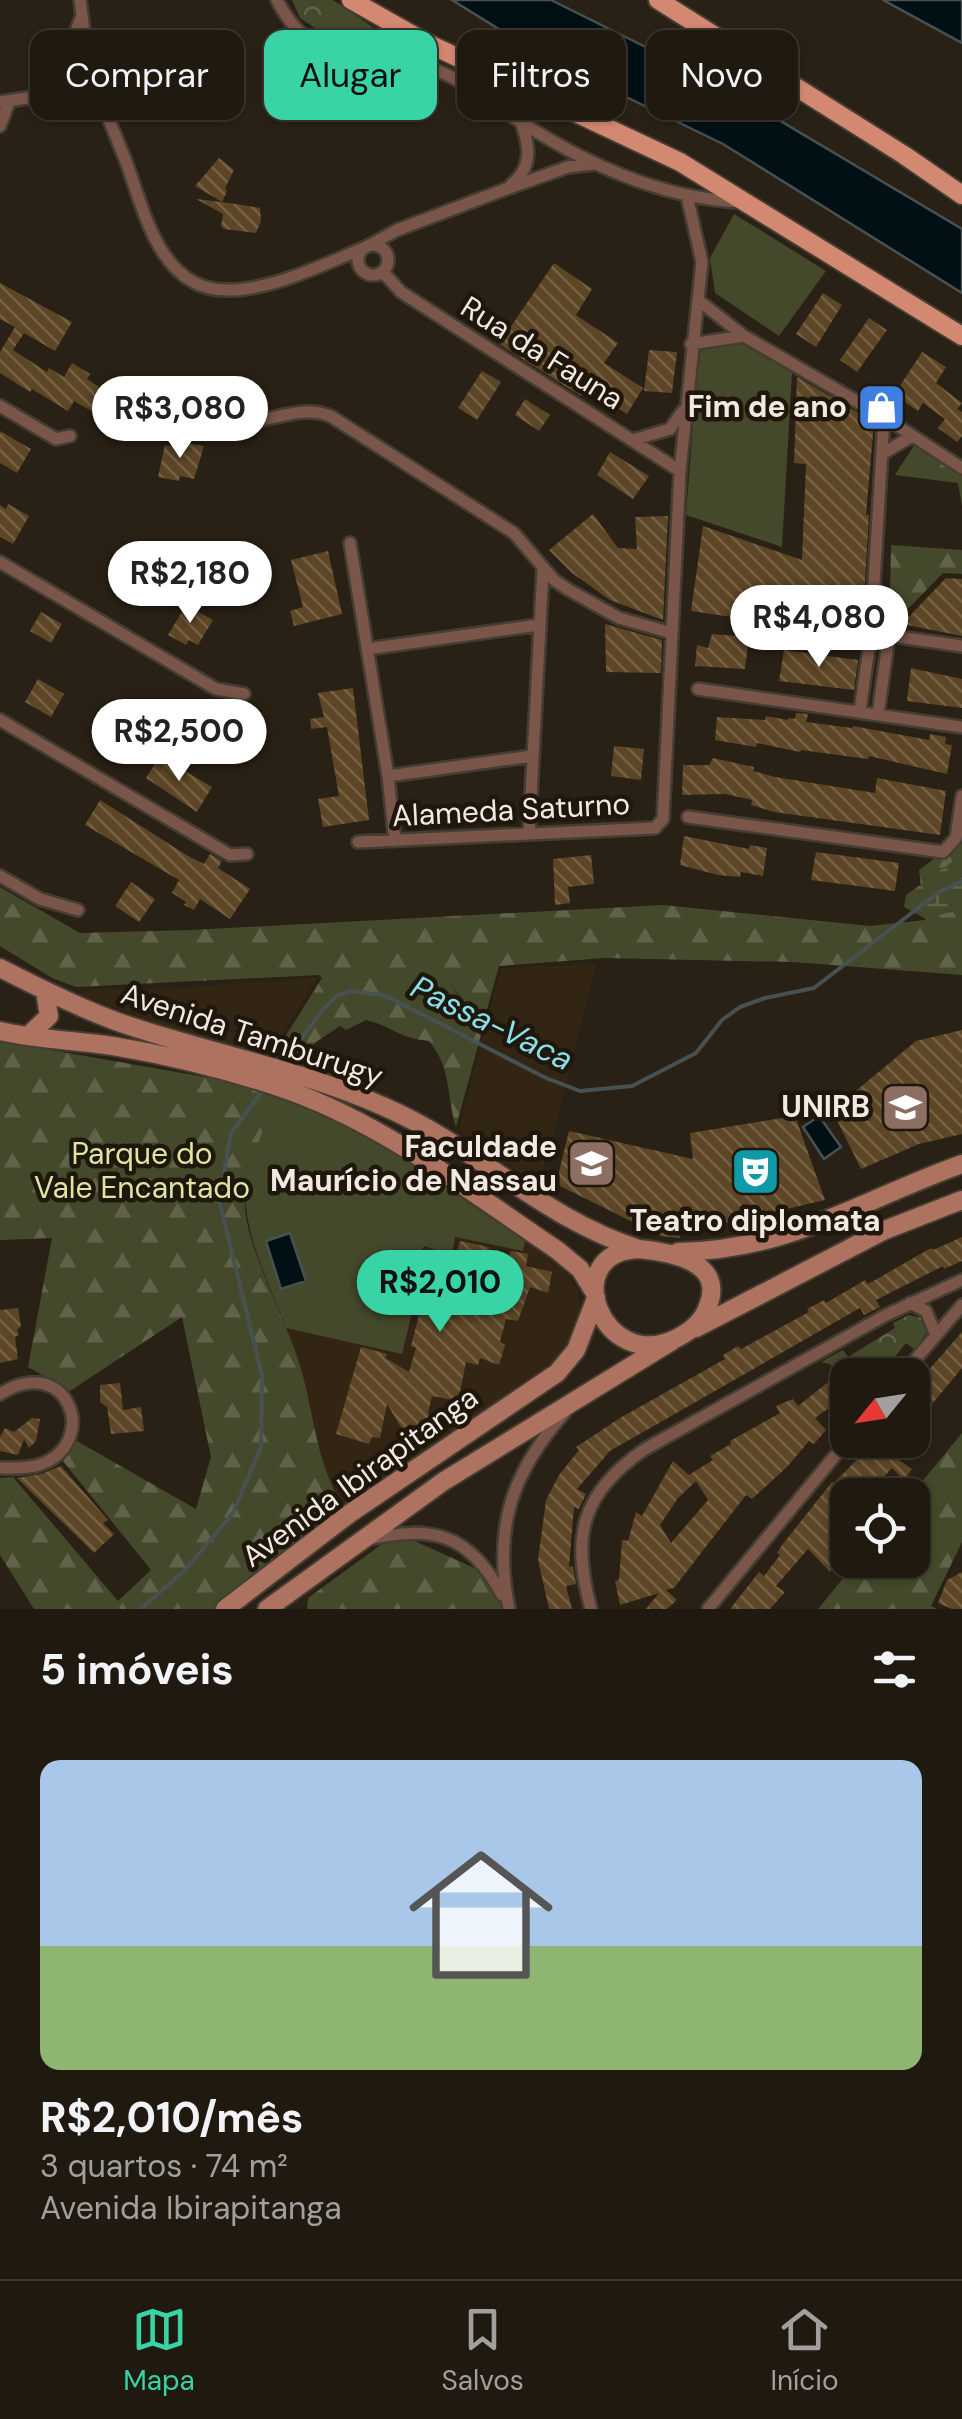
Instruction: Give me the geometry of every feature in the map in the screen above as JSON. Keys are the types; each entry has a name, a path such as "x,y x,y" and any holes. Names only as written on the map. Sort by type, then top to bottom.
{"main road":[{"path":"351,0 429,44 680,162 962,336"},
{"path":"658,0 962,195"},
{"name":"Avenida Tamburugy","path":"0,968 45,992 122,1023 292,1083 423,1161 566,1256 595,1294"},
{"path":"28,1036 49,1016 45,992"},
{"name":"Avenida Tamburugy","path":"0,1031 236,1066"},
{"name":"Avenida Tamburugy","path":"292,1083 330,1085 401,1114 586,1230 639,1248"},
{"path":"962,1164 784,1238 728,1248 622,1250 607,1258 596,1272 595,1294 611,1328 624,1342 646,1347 672,1341 885,1230 962,1200"},
{"path":"667,1252 698,1264 710,1282 708,1307 691,1331"},
{"name":"Avenida Ibirapitanga","path":"225,1609 349,1514 557,1373 576,1350 595,1294"},
{"name":"Avenida Ibirapitanga","path":"268,1609 444,1481 672,1341"}],"street":[{"path":"278,0 293,25 324,49 358,60 430,68 468,86 521,122 598,164 687,196 746,202"},
{"path":"0,126 5,102 30,96"},
{"path":"108,120 153,236 175,268 189,279 226,290 310,270 506,189 568,167 598,164"},
{"path":"506,189 519,179 528,159 529,148 521,122"},
{"path":"144,401 165,412 204,420 249,422 320,411 514,533 554,580 593,605 619,618 672,633 685,408 702,262 687,196"},
{"path":"367,247 358,261 362,271 374,276 383,272 396,240 414,225"},
{"path":"367,247 383,249 388,258"},
{"name":"Rua da Fauna","path":"383,272 401,292 680,470"},
{"path":"698,300 744,336 884,417 962,468"},
{"path":"692,344 744,336"},
{"path":"0,406 56,438 70,436"},
{"path":"634,440 670,429 685,408"},
{"path":"860,711 871,634 884,417"},
{"path":"882,454 912,436"},
{"path":"350,543 395,841"},
{"path":"0,562 216,690 244,694"},
{"path":"529,834 543,568"},
{"path":"368,649 538,624"},
{"name":"Alameda Saturno","path":"358,842 654,828 664,819 672,633"},
{"path":"871,634 962,646"},
{"path":"878,714 888,636"},
{"path":"698,690 962,727"},
{"path":"0,720 230,855 247,854"},
{"path":"388,776 532,756"},
{"path":"688,817 942,852 954,844 962,796"},
{"path":"0,876 40,900 78,910"},
{"path":"590,1609 581,1567 582,1527 589,1507 611,1475 645,1449 910,1303 962,1280"},
{"path":"910,1303 926,1311 936,1335"},
{"path":"916,1358 962,1304"},
{"path":"0,1394 28,1382 52,1385 68,1402 72,1424 65,1448 54,1457 27,1468 2,1467"},
{"path":"509,1609 502,1558 503,1528 510,1502 535,1449 576,1400"},
{"path":"708,1609 833,1458"},
{"path":"363,1540 416,1532 454,1542 484,1566 509,1609"},
{"path":"288,1609 299,1586"}],"shaded area":[{"path":"452,0 551,0 611,30 500,30"},
{"path":"883,0 962,0 962,43"},
{"path":"626,37 646,47 646,107 626,97"},
{"path":"674,120 779,120 962,229 962,293 723,144"},
{"path":"597,964 539,1188 459,1130 479,1050 501,968"},
{"path":"318,977 270,1056 235,1044 201,1039 79,994 94,989 168,989"},
{"path":"819,1116 841,1147 824,1159 803,1127"},
{"path":"448,1186 553,1257 578,1289 581,1316 570,1358 511,1393 344,1508 326,1479 298,1359 257,1250"},
{"path":"290,1233 306,1281 281,1289 266,1241"}],"green space":[{"path":"292,0 333,0 377,30 318,30 300,18"},
{"path":"734,214 826,271 779,336 715,293 710,258"},
{"path":"738,342 792,372 782,547 686,515 699,348"},
{"path":"915,444 962,462 962,506 958,483 895,475"},
{"path":"891,545 962,550 962,574 943,573 899,618 890,596"},
{"path":"795,594 868,602 864,645 792,633"},
{"path":"962,838 962,975 793,962 605,958 499,966 482,1027 447,978 482,1031 456,1127 442,1062 429,1041 366,1020 346,1030 340,1026 316,1042 299,1060 273,1056 322,978 319,975 76,987 52,978 0,946 0,887 80,933 663,905 870,926 925,920 919,870"},
{"path":"962,855 962,910 924,918 904,907 906,895"},
{"name":"Parque do Vale Encantado","path":"0,1041 239,1083 281,1096 252,1160 246,1188 246,1219 297,1356 326,1471 344,1508 218,1609 34,1609 0,1555 0,1478 13,1477 118,1601 151,1570 63,1461 75,1440 196,1509 211,1457 182,1317 70,1391 28,1367 52,1238 0,1240"},
{"path":"281,1096 376,1140 525,1241 523,1251 455,1237 452,1256 424,1246 419,1256 395,1254 386,1302 412,1313 402,1354 286,1328 253,1242 245,1197 252,1153"},
{"path":"909,1315 922,1318 929,1329 915,1350 906,1343 894,1358 830,1358 830,1364 821,1362 843,1350 848,1357 895,1328 893,1323"},
{"path":"962,1433 962,1542 931,1606 937,1609 818,1609 843,1578 930,1578 930,1478 925,1478"},
{"path":"397,1533 483,1572 503,1609 307,1609 308,1598"}],"building":[{"path":"219,158 234,170 222,202 195,186"},
{"path":"196,199 260,208 261,221 256,233 224,229 223,214"},
{"path":"554,263 592,289 576,315 618,343 604,363 643,388 627,414 587,387 581,396 499,344"},
{"path":"0,283 72,322 55,351 24,333 13,350 47,372 49,368 64,377 72,363 90,374 87,379 110,394 98,415 74,401 68,411 0,373 0,352 15,327 0,319"},
{"path":"823,293 842,305 816,347 796,334"},
{"path":"869,318 887,330 857,372 840,360"},
{"path":"649,350 677,352 672,393 644,391"},
{"path":"922,352 946,367 936,383 962,403 957,409 962,412 962,436 957,442 938,428 945,419 923,403 918,411 894,395"},
{"path":"482,371 501,382 477,420 458,408"},
{"path":"797,377 874,422 864,598 790,591 786,625 691,611 703,526 802,560 806,464 794,463"},
{"path":"525,399 550,415 539,431 515,415"},
{"path":"0,431 31,449 17,473 0,463"},
{"path":"176,441 204,446 194,479 158,477 165,445 175,447"},
{"path":"610,452 649,476 633,499 597,475"},
{"path":"8,504 29,516 13,544 0,537 0,505 6,509"},
{"path":"593,514 618,548 637,549 635,517 668,516 663,620 610,600 572,573 549,550"},
{"path":"328,551 342,614 294,626 290,611 303,607 291,560"},
{"path":"946,578 962,579 962,636 902,624"},
{"path":"186,605 213,620 198,645 189,640 186,645 168,635"},
{"path":"41,612 62,624 51,643 30,631"},
{"path":"605,624 662,640 661,673 606,672"},
{"path":"712,634 749,637 745,669 695,666 697,645 708,648"},
{"path":"784,650 858,660 854,690 779,681"},
{"path":"911,668 962,679 962,708 907,701"},
{"path":"38,679 64,694 51,717 25,702"},
{"path":"353,688 369,820 323,827 318,799 339,796 327,727 311,729 310,719 324,717 318,693"},
{"path":"796,713 808,714 806,722 929,740 930,734 946,737 945,744 952,745 947,774 869,756 868,759 800,752 715,740 717,717 765,720 766,716 788,720 795,719"},
{"path":"222,714 243,727 226,754 206,741"},
{"path":"614,746 644,749 641,780 611,776"},
{"path":"160,756 212,787 197,812 146,778"},
{"path":"713,758 754,767 753,771 775,777 875,793 877,778 946,791 940,835 774,812 751,805 752,800 725,794 682,795 683,765 709,765"},
{"path":"100,800 204,864 210,854 222,861 218,868 250,889 230,919 200,899 194,910 184,905 186,902 172,893 179,880 85,825"},
{"path":"684,836 749,849 750,845 767,848 763,876 741,872 740,877 718,875 680,865"},
{"path":"816,852 899,863 895,891 811,880"},
{"path":"591,855 594,884 568,887 570,903 555,905 553,859"},
{"path":"131,882 155,899 139,922 115,906"},
{"name":"UNIRB","path":"962,1030 962,1134 919,1144 861,1169 829,1104 846,1099 916,1041"},
{"path":"795,1116 825,1200 679,1234 680,1238 661,1236 556,1184 569,1131 693,1159 690,1133"},
{"path":"962,1237 962,1261 944,1269 943,1266 876,1300 880,1307 864,1315 860,1308 610,1451 577,1489 586,1494 579,1509 574,1507 569,1567 573,1566 576,1584 566,1586 572,1609 549,1609 538,1560 546,1500 579,1450 576,1447 725,1359 723,1355 738,1346 741,1349 824,1300 826,1303 865,1280 868,1284 931,1248"},
{"path":"460,1241 489,1247 488,1253 508,1259 511,1251 528,1254 526,1266 552,1272 548,1293 530,1287 518,1321 506,1319 499,1365 480,1358 478,1365 466,1362 458,1401 432,1396 428,1413 433,1422 415,1434 410,1428 404,1432 387,1404 380,1438 372,1437 369,1444 336,1434 361,1347 387,1354 385,1358 409,1372 419,1315 388,1301 392,1276 402,1277 406,1258 424,1261 427,1249 455,1257"},
{"path":"18,1308 18,1359 0,1363 0,1310"},
{"path":"962,1332 962,1368 930,1406 930,1368"},
{"path":"120,1383 123,1410 141,1407 144,1431 111,1434 107,1407 100,1402 100,1385"},
{"path":"827,1383 830,1407 815,1418 826,1430 814,1444 809,1441 752,1499 746,1495 674,1588 666,1590 677,1600 667,1609 646,1609 659,1593 620,1605 615,1581 619,1580 622,1540 628,1541 636,1512 642,1516 673,1461 689,1475 713,1460 710,1456 730,1441 780,1413 776,1406 793,1399 798,1406","holes":["696,1481 708,1500 671,1543 660,1525 678,1498"]},
{"path":"32,1418 40,1419 36,1441 29,1448 24,1439 18,1455 0,1451 5,1428 14,1432"},
{"path":"858,1458 896,1458 912,1469 905,1478 892,1468 883,1478 839,1478"},
{"path":"61,1466 108,1520 103,1523 114,1534 94,1553 17,1478"},
{"path":"830,1485 830,1572 808,1549 776,1586 785,1592 770,1609 730,1609 759,1572 764,1576 780,1555 777,1553"},
{"path":"962,1572 962,1609 938,1603 947,1580"}],"waterway":[{"name":"Passa-Vaca","path":"281,1065 335,997 350,991 386,996 546,1078 580,1091 632,1086 696,1053 722,1020 740,1007 814,988 939,892 962,881"},
{"name":"Passa-Vaca","path":"141,1609 184,1571 233,1513 261,1447 262,1375 219,1200 231,1133 264,1089"}],"place":[{"name":"Fim de ano","path":"882,407"},
{"name":"UNIRB","path":"905,1107"},
{"name":"Faculdade Maurício de Nassau","path":"592,1164"},
{"name":"Teatro diplomata","path":"755,1172"}]}
